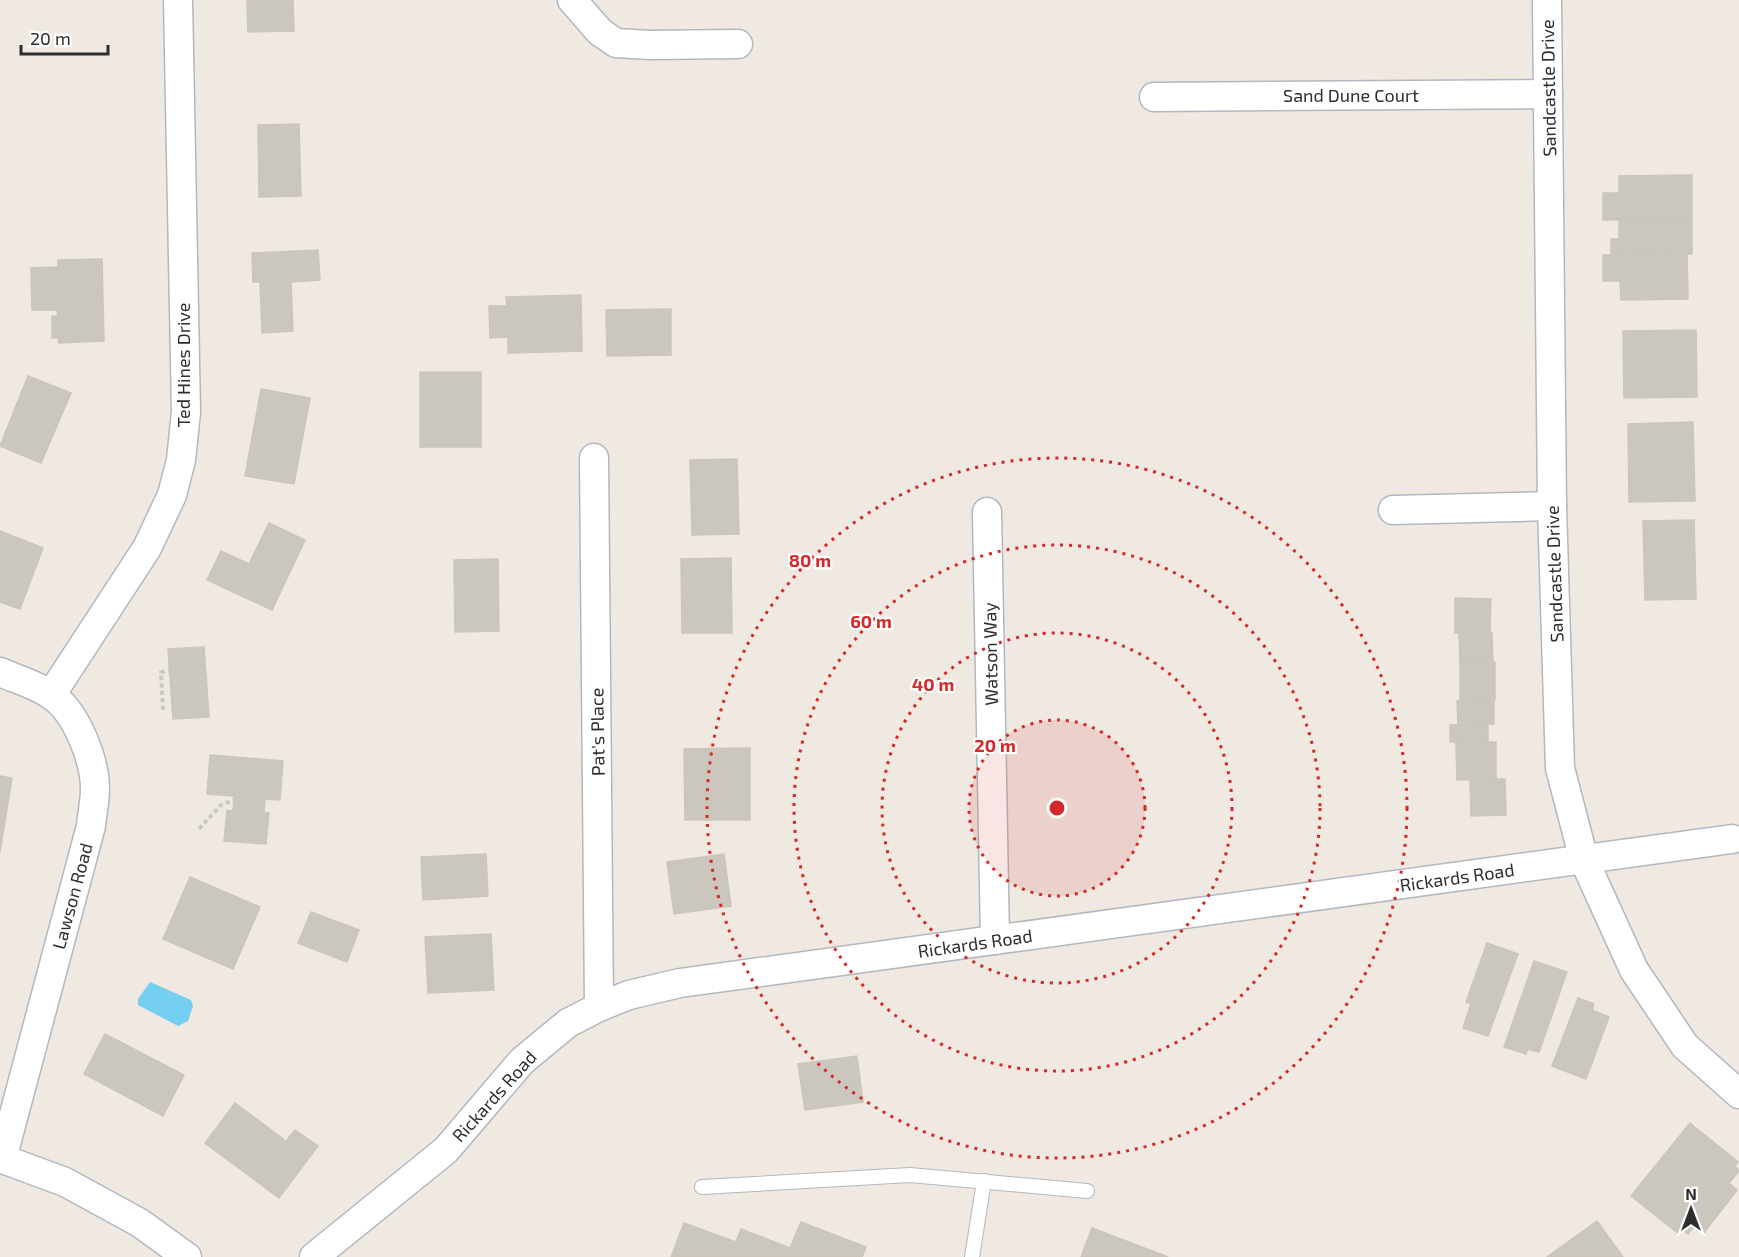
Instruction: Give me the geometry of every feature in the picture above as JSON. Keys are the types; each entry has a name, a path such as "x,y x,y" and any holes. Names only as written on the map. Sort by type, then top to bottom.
{"street":[{"name":"Ted Hines Drive","path":"51,695 147,548 172,495 181,460 186,412 178,0"},
{"path":"572,0 600,33 616,43 738,44"},
{"name":"Sandcastle Drive","path":"1547,0 1552,506 1560,768 1584,860 1634,970 1685,1046 1739,1094"},
{"name":"Sand Dune Court","path":"1154,97 1548,94"},
{"name":"Pat's Place","path":"594,458 599,1007"},
{"path":"1393,510 1552,506"},
{"name":"Watson Way","path":"987,512 995,940"},
{"name":"Lawson Road","path":"0,672 51,695 66,709 90,757 95,789 91,826 1,1158"},
{"name":"Rickards Road","path":"314,1257 446,1150 522,1061 568,1023 628,995 680,982 1732,839"},
{"path":"1,1158 65,1182 140,1223 187,1257"}],"lane":[{"path":"702,1187 910,1175 1087,1191"},
{"path":"972,1257 984,1181"}],"path":[{"path":"164,710 161,672 170,671"},
{"path":"199,829 221,805 234,800"}],"water":[{"path":"150,982 191,1000 193,1006 188,1021 178,1026 138,1005 138,999"}],"building":[{"path":"247,0 293,0 294,31 248,32"},
{"path":"299,124 301,196 259,197 258,125"},
{"path":"1692,175 1692,219 1603,220 1603,193 1619,193 1619,176"},
{"path":"1692,219 1692,254 1611,255 1611,239 1619,239 1619,220"},
{"path":"318,250 320,280 291,282 293,331 262,333 260,282 253,282 252,253"},
{"path":"1687,254 1688,299 1621,300 1620,281 1603,281 1603,255"},
{"path":"102,259 104,341 59,343 58,338 52,338 52,316 58,316 57,310 32,310 31,268 58,267 58,260"},
{"path":"581,295 582,351 508,353 508,337 490,338 489,306 507,306 506,297"},
{"path":"671,309 671,355 607,356 606,310"},
{"path":"1696,330 1697,397 1624,398 1623,331"},
{"path":"420,372 481,372 481,447 420,447"},
{"path":"28,376 71,393 41,463 0,446"},
{"path":"261,389 310,398 294,484 245,476"},
{"path":"1693,422 1695,501 1629,502 1628,424"},
{"path":"737,459 739,534 692,535 690,460"},
{"path":"1694,520 1696,599 1645,600 1643,521"},
{"path":"269,523 305,540 272,610 207,580 221,551 249,564"},
{"path":"0,531 43,548 20,609 0,602"},
{"path":"731,558 732,633 682,633 681,559"},
{"path":"498,559 499,631 455,632 454,560"},
{"path":"1455,598 1491,599 1490,633 1455,633"},
{"path":"1459,633 1492,633 1493,662 1460,663"},
{"path":"204,647 209,717 173,719 168,649"},
{"path":"1495,662 1495,700 1460,701 1460,663"},
{"path":"1457,701 1494,701 1494,724 1458,725"},
{"path":"1488,724 1488,742 1450,742 1450,725"},
{"path":"1456,742 1496,742 1496,779 1457,780"},
{"path":"750,748 750,820 685,820 684,749"},
{"path":"210,755 283,761 280,800 265,799 264,812 269,813 266,844 224,841 227,810 233,811 234,796 207,794"},
{"path":"0,776 12,778 0,852"},
{"path":"1470,779 1505,779 1506,815 1471,816"},
{"path":"486,854 488,896 423,900 421,857"},
{"path":"724,854 731,906 674,914 667,862"},
{"path":"190,877 260,907 233,969 163,939"},
{"path":"311,912 359,930 347,962 298,943"},
{"path":"491,934 494,990 428,993 425,937"},
{"path":"1487,943 1518,954 1488,1036 1463,1028 1471,1004 1466,1002"},
{"path":"1534,961 1567,972 1539,1052 1528,1049 1526,1054 1504,1047"},
{"path":"1578,998 1594,1004 1592,1010 1609,1017 1586,1079 1552,1066"},
{"path":"105,1034 184,1075 163,1116 84,1074"},
{"path":"857,1056 863,1102 805,1110 798,1064"},
{"path":"235,1103 286,1141 295,1130 318,1146 279,1198 205,1143"},
{"path":"1690,1123 1738,1162 1735,1166 1739,1171 1729,1183 1737,1190 1703,1234 1694,1227 1688,1234 1683,1230 1679,1234 1631,1196"},
{"path":"1597,1221 1623,1257 1547,1257"},
{"path":"801,1222 866,1247 862,1257 671,1257 684,1223 736,1242 741,1229 790,1248"},
{"path":"1092,1228 1168,1257 1081,1257"}]}
